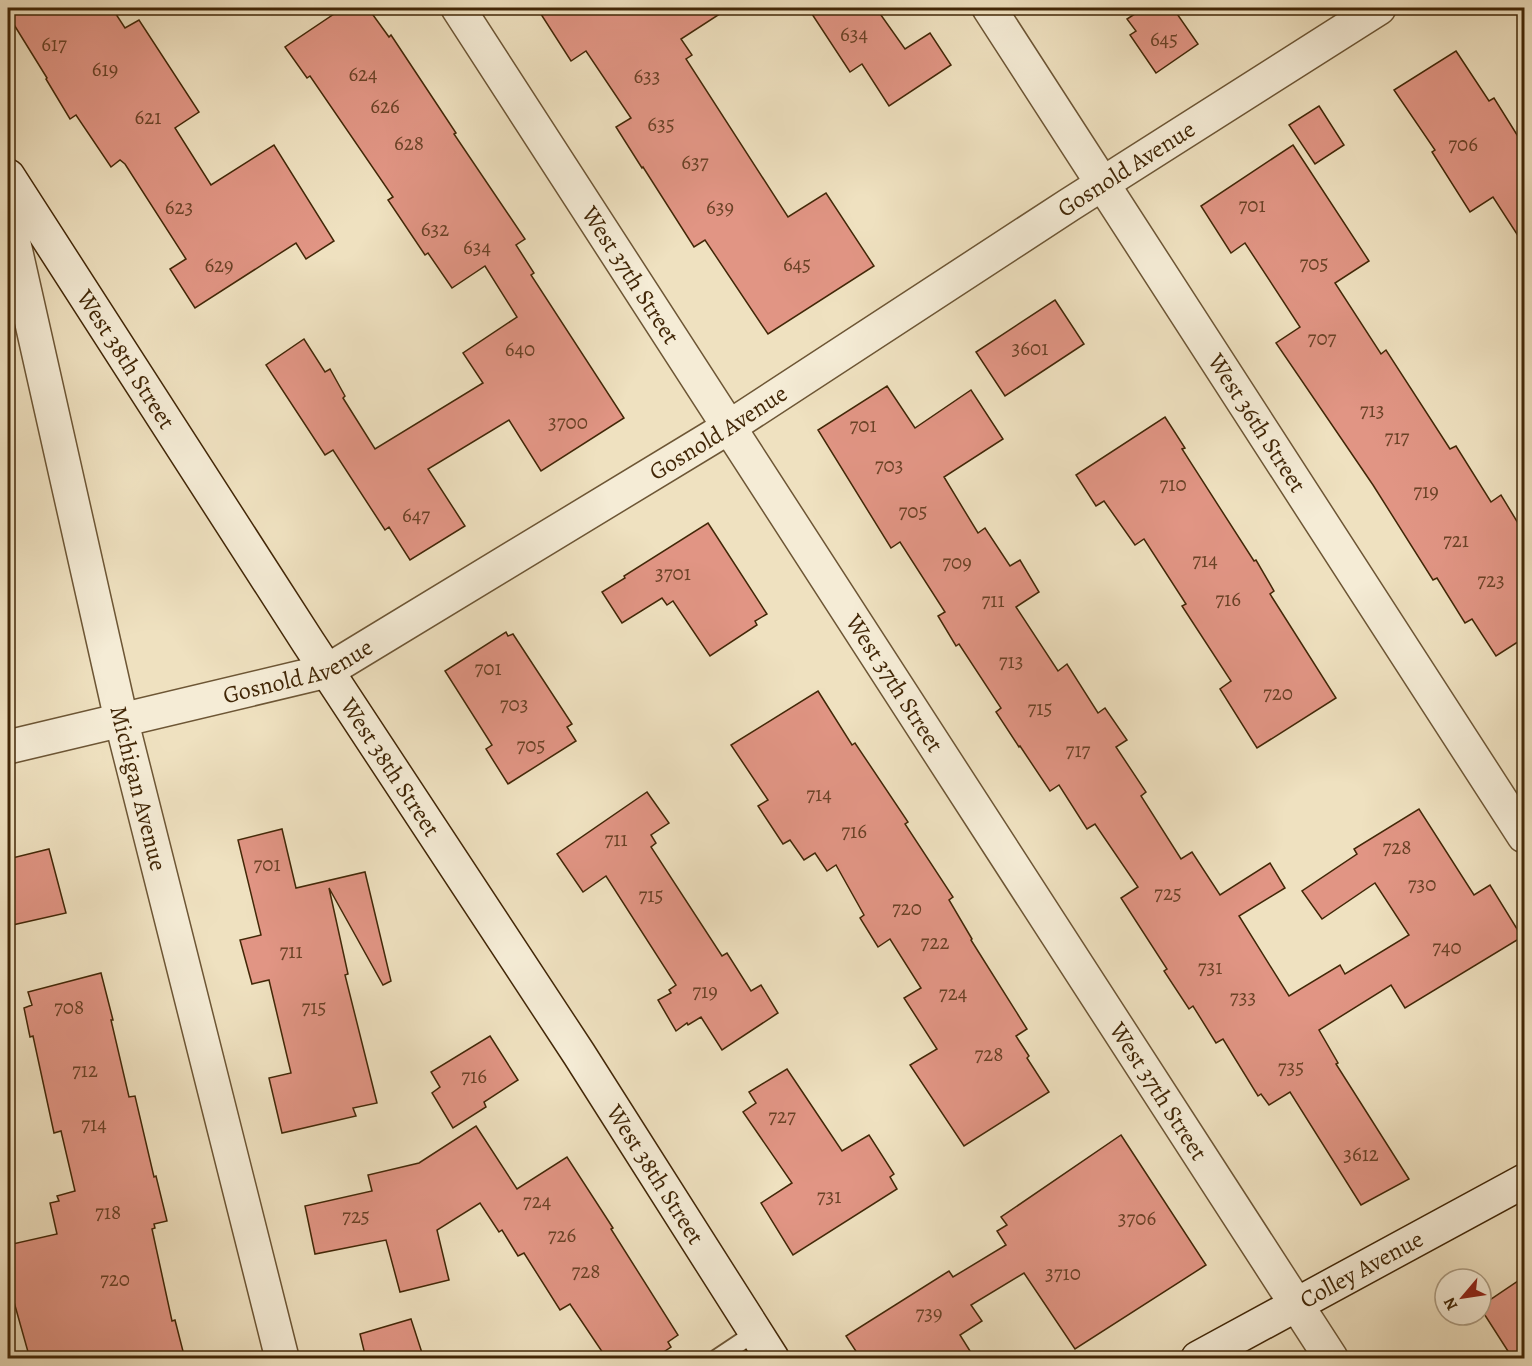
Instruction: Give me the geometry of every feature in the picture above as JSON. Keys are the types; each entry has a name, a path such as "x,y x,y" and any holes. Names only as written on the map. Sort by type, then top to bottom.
{"street":[{"name":"West 37th Street","path":"458,8 1331,1359"},
{"name":"West 36th Street","path":"990,8 1524,836"},
{"name":"Gosnold Avenue","path":"8,747 327,671 729,427 1378,8"},
{"name":"West 38th Street","path":"8,176 327,671 579,1054 764,1345"},
{"name":"Michigan Avenue","path":"8,218 121,719 282,1359"},
{"name":"Colley Avenue","path":"1198,1359 1524,1181"}],"lane":[{"path":"717,1359 764,1345"}],"building":[{"path":"8,8 112,8 125,28 139,20 199,112 175,128 211,185 274,145 334,241 306,259 296,243 195,308 170,269 186,259 125,164 120,160 111,167 76,115 70,119 8,15"},
{"path":"343,8 368,8 389,37 391,35 525,239 516,245 534,273 531,275 624,418 541,471 509,420 428,469 465,526 410,560 389,527 385,530 333,450 325,455 266,365 304,339 325,372 330,369 345,396 343,398 375,449 483,383 463,353 517,317 485,266 452,288 428,253 425,255 388,200 393,197 310,76 307,78 285,47"},
{"path":"537,8 729,8 681,39 692,55 686,59 788,217 826,193 874,266 768,334 705,240 694,247 642,168 616,127 631,118 586,51 571,61"},
{"path":"808,8 876,8 905,49 930,33 951,65 889,106 862,64 850,72"},
{"path":"1144,8 1173,8 1198,44 1156,73 1130,35 1136,31 1127,19"},
{"path":"1456,51 1489,101 1494,98 1524,146 1524,245 1493,197 1470,212 1432,152 1435,150 1394,90"},
{"path":"1319,106 1344,145 1315,164 1289,125"},
{"path":"1293,145 1369,261 1335,283 1381,354 1386,350 1450,449 1456,446 1491,502 1501,495 1524,533 1524,638 1496,656 1472,619 1465,623 1437,578 1433,580 1373,485 1276,343 1300,327 1245,243 1231,253 1201,206"},
{"path":"1055,300 1084,344 1005,396 976,352"},
{"path":"887,386 915,428 971,390 1003,439 944,477 978,533 985,528 1010,566 1020,560 1039,592 1016,607 1058,671 1067,664 1098,713 1105,708 1127,740 1116,747 1146,792 1141,796 1181,859 1192,852 1220,895 1270,863 1285,888 1239,916 1289,996 1340,965 1345,974 1409,935 1375,883 1322,919 1302,891 1357,854 1354,849 1419,809 1474,895 1490,885 1522,937 1405,1008 1391,985 1319,1030 1338,1063 1336,1064 1409,1179 1361,1205 1290,1092 1269,1105 1261,1094 1258,1096 1223,1039 1216,1043 1193,1006 1189,1009 1164,971 1167,969 1121,898 1138,887 1095,824 1087,829 1059,785 1050,791 1019,747 996,712 1001,708 959,644 956,646 938,616 945,612 900,542 891,548 818,430"},
{"path":"1165,417 1185,448 1182,449 1254,561 1256,560 1274,591 1270,594 1336,698 1257,748 1220,689 1231,681 1182,606 1186,604 1144,539 1135,545 1104,501 1096,506 1076,475"},
{"path":"708,523 767,614 755,621 757,625 710,656 673,601 667,605 662,598 622,623 602,592"},
{"path":"506,632 508,636 513,634 572,724 567,727 576,741 508,784 486,749 492,745 445,671"},
{"path":"818,691 852,745 855,743 908,822 905,824 953,897 949,900 971,940 1027,1029 1016,1036 1049,1092 964,1146 910,1065 937,1049 904,998 921,988 890,939 878,947 860,918 864,915 836,865 827,871 815,853 804,860 790,840 783,844 758,806 768,800 731,745"},
{"path":"647,792 669,823 651,835 656,843 651,847 722,956 727,953 751,991 761,985 778,1013 722,1050 701,1017 676,1031 658,1000 671,993 669,990 676,985 606,876 583,892 557,854"},
{"path":"282,829 296,888 365,872 391,981 383,985 329,888 348,974 345,975 377,1103 353,1108 356,1116 282,1133 269,1078 291,1073 269,980 252,984 240,940 261,935 238,840"},
{"path":"49,849 66,913 8,926 8,859"},
{"path":"101,973 129,1097 135,1096 167,1221 154,1224 155,1228 152,1229 172,1321 175,1320 185,1359 30,1359 14,1302 8,1267 8,1245 57,1234 50,1203 59,1201 57,1196 75,1191 61,1131 54,1133 33,1036 30,1037 24,1008 32,1005 28,992"},
{"path":"490,1036 518,1080 484,1102 486,1107 453,1128 432,1093 440,1087 431,1072"},
{"path":"787,1069 842,1151 869,1135 894,1174 890,1177 897,1189 793,1255 761,1203 792,1183 743,1112 756,1103 749,1092"},
{"path":"476,1126 517,1189 567,1157 678,1335 668,1342 671,1347 653,1359 607,1359 570,1304 560,1310 524,1253 518,1256 502,1230 499,1232 480,1203 437,1230 449,1280 400,1292 386,1240 315,1254 305,1206 372,1191 368,1175 419,1163"},
{"path":"1121,1135 1206,1265 1075,1349 1024,1273 971,1305 982,1321 960,1335 975,1359 861,1359 846,1336 949,1271 953,1277 1006,1245 997,1231 1007,1225 1001,1217"},
{"path":"1524,1277 1524,1359 1513,1359 1493,1327 1493,1298"},
{"path":"411,1319 424,1359 366,1359 360,1334"}]}
